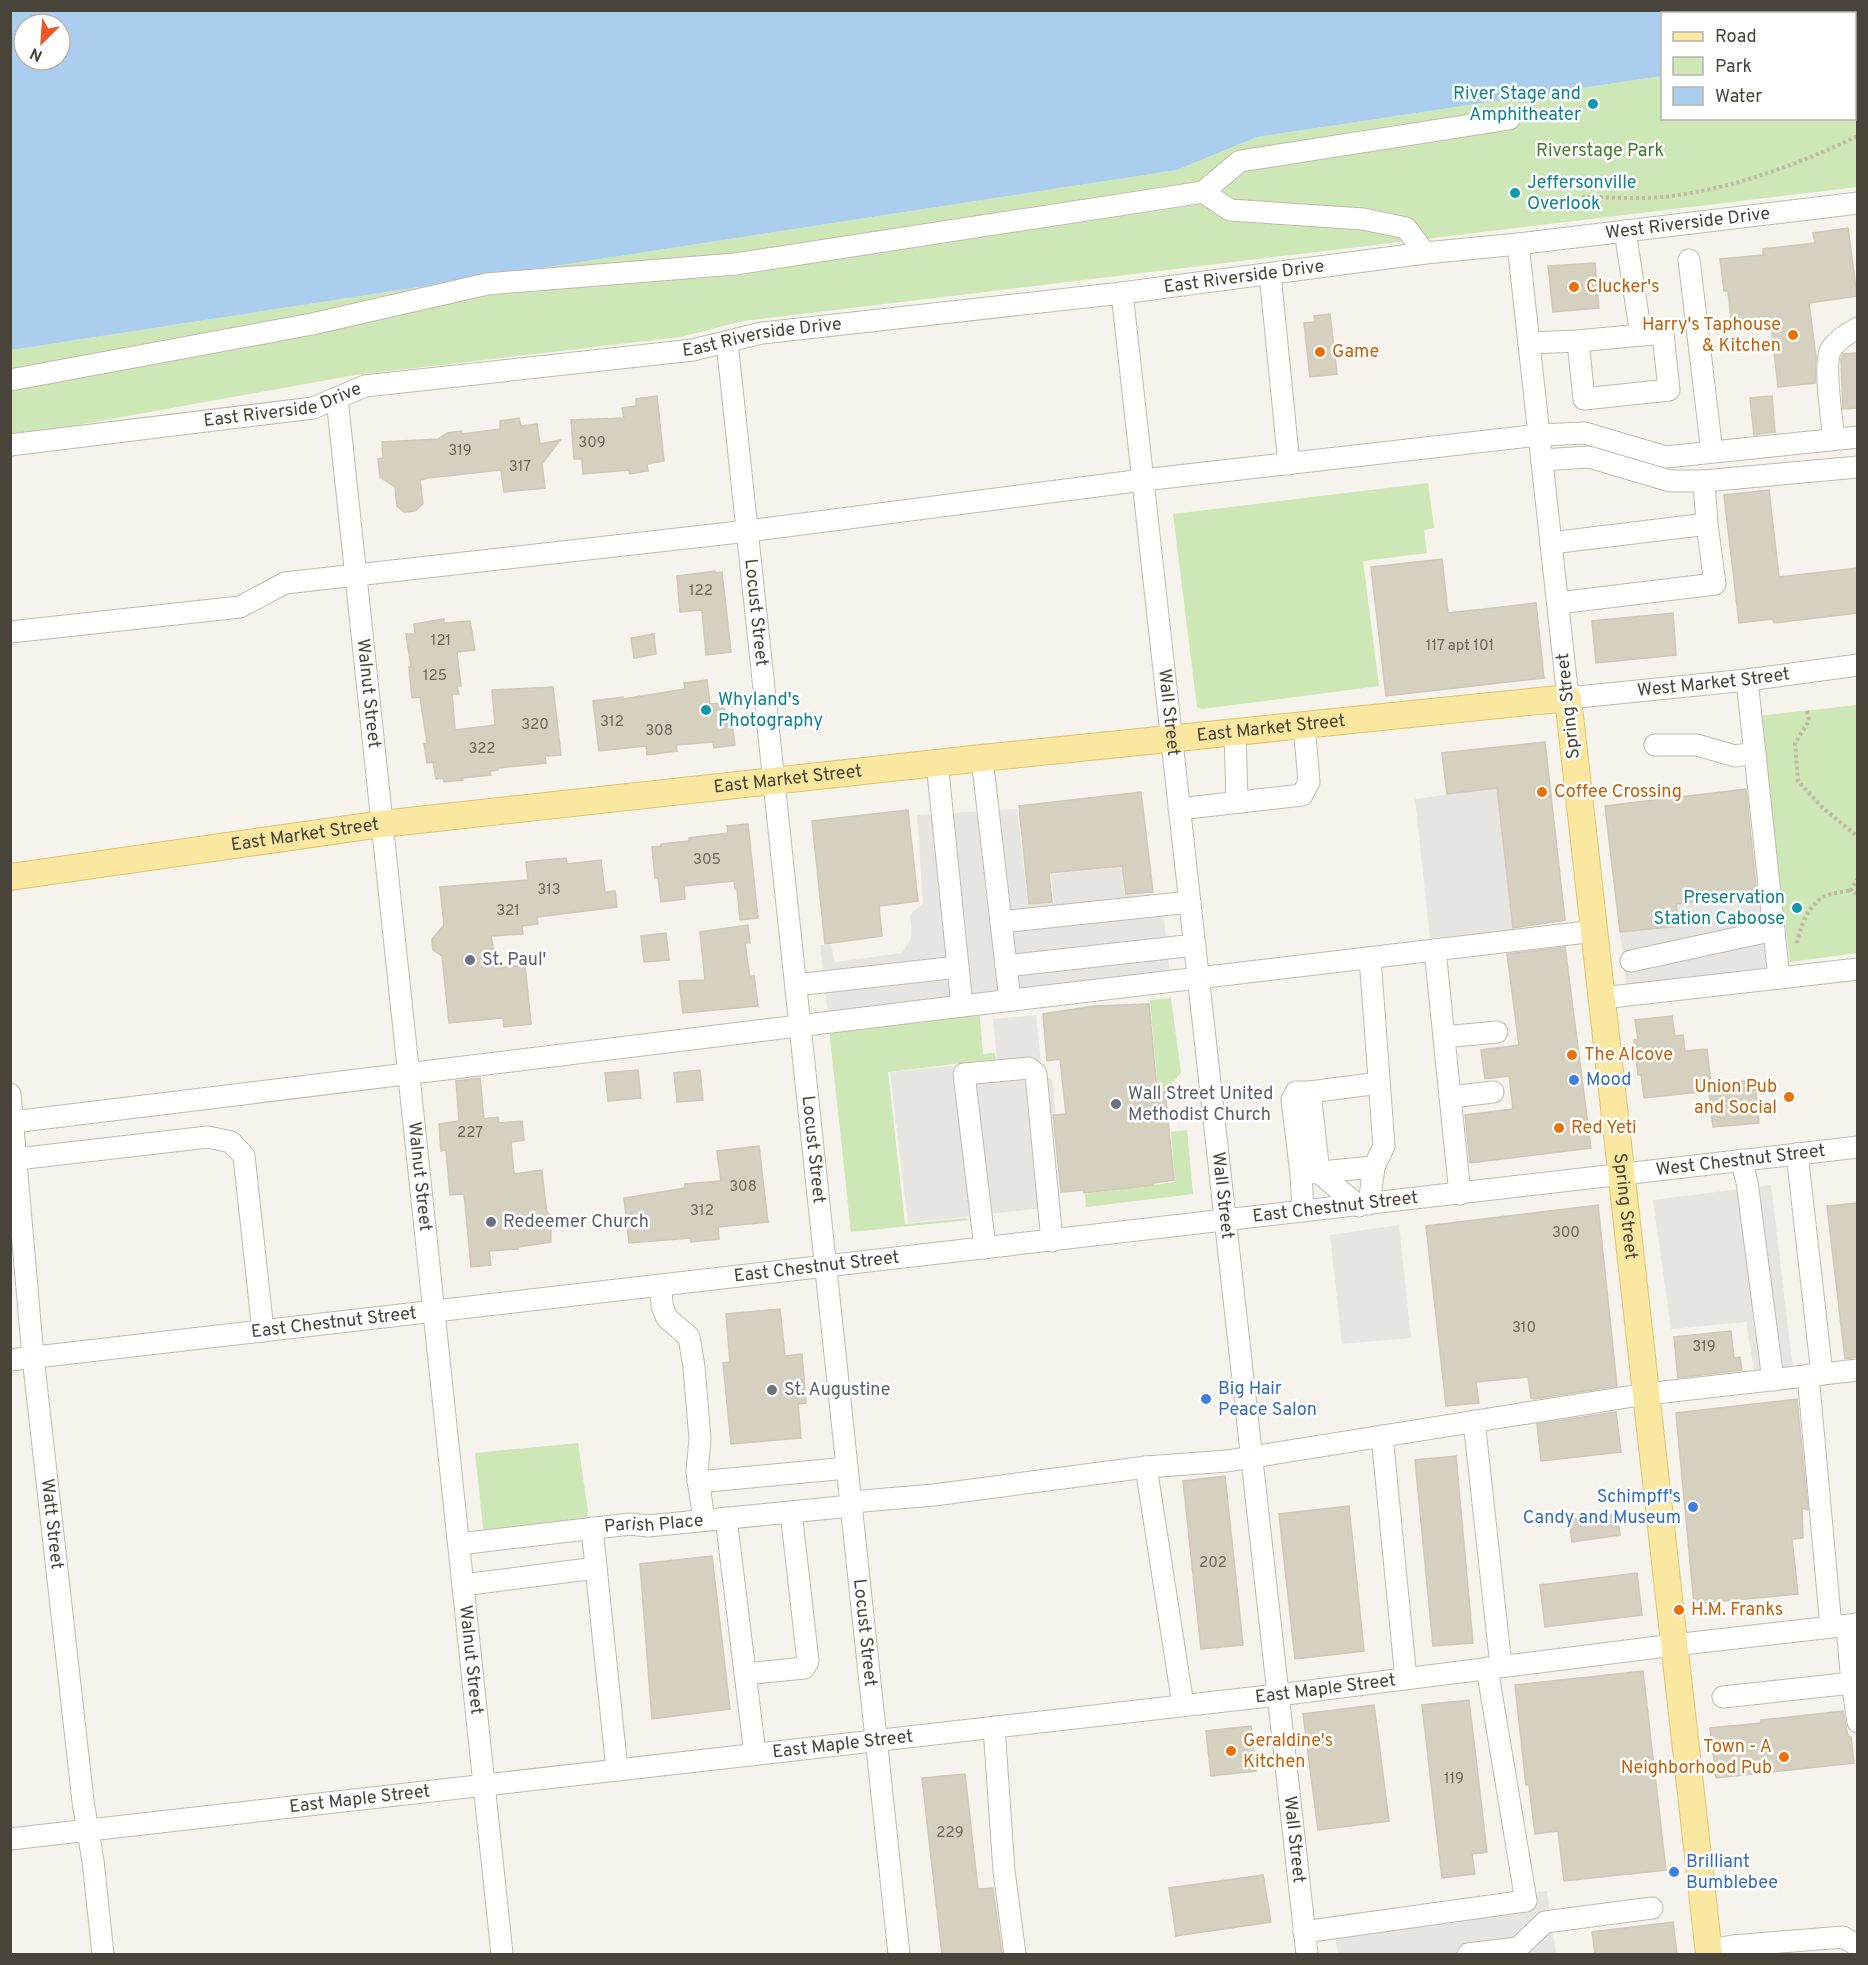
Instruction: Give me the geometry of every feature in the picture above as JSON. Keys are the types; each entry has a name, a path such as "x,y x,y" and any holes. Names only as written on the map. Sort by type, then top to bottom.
{"main road":[{"name":"East Market Street","path":"10,878 382,824 937,762 1568,698"},
{"name":"Spring Street","path":"1568,698 1709,1952"}],"street":[{"path":"10,380 312,324 487,284 735,264 1203,192 1240,161 1509,119"},
{"path":"1203,192 1230,210 1363,219 1406,228 1425,253"},
{"name":"West Riverside Drive","path":"1518,244 1857,203"},
{"path":"1625,231 1641,335"},
{"name":"East Riverside Drive","path":"10,445 313,408 366,386 693,350 762,333 1122,293 1425,253 1518,244"},
{"name":"Spring Street","path":"1518,244 1568,698"},
{"path":"1689,260 1712,452"},
{"path":"1270,274 1289,464"},
{"name":"Wall Street","path":"1122,293 1307,1954"},
{"path":"1834,439 1827,365 1830,351 1839,340 1857,328"},
{"path":"1529,343 1663,334 1669,390 1584,399"},
{"path":"1578,341 1586,433"},
{"name":"Locust Street","path":"728,342 899,1954"},
{"name":"Walnut Street","path":"337,398 502,1954"},
{"path":"10,632 240,607 285,584 748,531 1143,480 1539,435 1586,433 1666,457 1857,436"},
{"path":"1542,460 1589,457 1670,481 1704,482 1857,467"},
{"path":"1558,603 1714,584 1704,482"},
{"path":"1551,543 1707,524"},
{"name":"West Market Street","path":"1568,698 1747,680 1857,665"},
{"path":"1747,680 1779,978"},
{"path":"1179,809 1302,795 1309,782 1304,724"},
{"path":"1235,731 1237,802"},
{"path":"1655,745 1697,745 1735,756 1755,753"},
{"path":"981,758 1010,1000"},
{"path":"937,762 962,1006"},
{"path":"1001,922 1190,902"},
{"path":"1631,961 1774,930"},
{"path":"13,1122 409,1072 1594,931"},
{"path":"1006,966 1195,945"},
{"path":"1435,950 1460,1194"},
{"path":"1310,1173 1364,1205 1374,1167 1384,1146 1370,958"},
{"path":"796,985 958,967"},
{"path":"1602,998 1857,969"},
{"path":"1444,1037 1497,1032"},
{"path":"985,1248 964,1074 1029,1068 1036,1074 1052,1241"},
{"path":"1303,1211 1310,1173 1310,1092 1379,1083"},
{"path":"1450,1097 1493,1092"},
{"name":"Watt Street","path":"10,1094 33,1357 103,1954"},
{"path":"17,1159 208,1137 231,1142 244,1156 263,1331"},
{"name":"West Chestnut Street","path":"1622,1175 1857,1147"},
{"path":"1797,1154 1815,1375 1857,1722"},
{"path":"1741,1160 1747,1182 1773,1380"},
{"path":"1310,1173 1374,1167"},
{"name":"East Chestnut Street","path":"10,1360 1622,1175"},
{"path":"661,1286 662,1306 668,1318 689,1337 700,1439 696,1472 704,1520"},
{"name":"Parish Place","path":"459,1544 630,1524 648,1526 791,1512 1146,1467 1227,1461 1646,1394 1857,1370"},
{"path":"1474,1421 1494,1667 1533,1944"},
{"path":"1382,1436 1406,1678"},
{"path":"1146,1467 1183,1705"},
{"path":"698,1482 847,1468"},
{"path":"745,1674 804,1668 808,1661 791,1512"},
{"path":"726,1518 754,1754"},
{"path":"592,1528 617,1770"},
{"path":"463,1585 596,1568"},
{"name":"East Maple Street","path":"10,1839 1278,1695 1845,1626"},
{"path":"1723,1697 1852,1683"},
{"path":"994,1727 1004,1871 1015,1954"},
{"path":"1304,1932 1526,1901"},
{"path":"1468,1954 1533,1944 1545,1922 1652,1908"},
{"path":"1709,1952 1733,1946 1843,1936 1857,1946"}],"path":[{"path":"1582,197 1669,197 1731,185 1802,162 1857,136"},
{"path":"1807,711 1809,721 1795,743 1798,781 1857,837"},
{"path":"1851,890 1857,878"},
{"path":"1851,890 1857,896"},
{"path":"1798,950 1797,941 1811,908 1824,896 1851,890"}],"green space":[{"name":"Riverstage Park","path":"1857,55 1857,187 743,321 680,337 355,375 11,437 11,350 1177,170 1257,137 1661,76 1661,120 1856,120"},
{"path":"1428,483 1434,528 1424,530 1427,553 1363,561 1379,686 1202,709 1197,707 1173,514"},
{"path":"1857,705 1857,953 1790,962 1758,716"},
{"path":"1171,998 1181,1073 1166,1090 1158,1090 1150,1000"},
{"path":"979,1008 983,1054 995,1053 996,1059 888,1072 905,1224 966,1218 969,1220 851,1232 829,1029"},
{"path":"1187,1130 1193,1194 1086,1207 1085,1194 1175,1182 1171,1132"},
{"path":"578,1443 588,1511 585,1523 484,1536 475,1453"}],"shaded area":[{"path":"1497,788 1514,934 1430,938 1415,799"},
{"path":"1017,809 1028,905 1054,902 1051,874 1121,867 1125,895 1150,894 1162,898 1170,975 828,1016 820,945 831,945 835,962 902,953 909,942 912,934 910,915 923,903 917,815"},
{"path":"1764,895 1773,971 1627,987 1620,932 1679,926 1676,904"},
{"path":"1036,1015 1042,1072 1052,1080 1054,1090 1055,1113 1047,1114 1053,1207 908,1223 890,1072 997,1061 993,1019"},
{"path":"1771,1185 1794,1377 1756,1381 1746,1322 1671,1329 1653,1200"},
{"path":"1399,1225 1411,1338 1342,1344 1330,1235"},
{"path":"1547,1891 1556,1954 1338,1954 1332,1915"}],"water":[{"path":"11,11 1857,11 1857,55 1856,12 1661,12 1661,76 1257,137 1177,170 11,350"}],"building":[{"path":"1848,228 1857,296 1809,303 1816,357 1815,383 1778,387 1770,316 1731,320 1728,291 1724,291 1720,259 1763,255 1763,249 1815,243 1813,233"},
{"name":"Clucker's","path":"1595,263 1599,308 1553,312 1548,266"},
{"name":"Game","path":"1330,314 1337,374 1310,377 1304,323 1315,322 1314,316"},
{"path":"1857,353 1857,408 1843,409 1841,359 1843,354"},
{"path":"657,396 664,461 647,464 648,471 630,474 629,470 583,474 582,459 574,459 571,420 624,418 622,408 636,406 636,399"},
{"path":"1772,396 1775,432 1754,435 1750,398"},
{"path":"519,418 521,426 537,424 540,444 560,440 542,464 545,488 504,492 501,470 428,478 420,480 423,504 415,511 404,512 397,506 395,487 380,477 378,459 383,458 382,442 438,439 447,433 461,431 462,434 500,429 500,421"},
{"path":"1769,490 1779,577 1857,568 1857,613 1774,623 1773,619 1739,623 1724,495"},
{"path":"1442,559 1448,613 1536,603 1544,678 1386,696 1371,567"},
{"path":"715,571 715,573 722,572 731,652 706,655 702,610 680,612 677,576"},
{"path":"1673,613 1676,655 1596,663 1592,621"},
{"path":"444,619 444,623 470,621 475,650 457,652 461,686 457,686 459,694 452,694 455,730 495,725 492,690 553,687 561,755 545,756 546,763 498,768 498,770 490,771 491,775 444,782 443,778 436,779 433,762 427,763 424,744 427,743 420,697 412,698 409,667 411,667 406,634 415,634 414,624"},
{"path":"654,634 656,654 634,658 631,638"},
{"path":"707,680 710,704 724,703 725,717 731,716 735,745 714,748 713,742 676,745 677,751 647,755 646,746 599,751 593,701 623,697 623,699 685,689 684,683"},
{"path":"1545,742 1565,920 1513,928 1497,788 1447,794 1442,753"},
{"path":"1746,789 1757,895 1676,904 1679,926 1620,932 1605,806"},
{"path":"1141,792 1153,892 1126,894 1122,866 1049,873 1052,902 1029,904 1019,806"},
{"path":"908,810 918,901 879,906 882,936 825,944 812,821"},
{"path":"748,824 758,918 740,920 734,881 684,886 685,899 661,902 658,878 655,878 652,847 689,841 689,838 728,833 727,826"},
{"path":"566,858 567,864 601,860 605,892 615,891 617,907 537,917 538,924 522,926 523,934 491,936 497,968 525,965 531,1024 504,1027 503,1018 449,1023 442,956 433,950 432,939 444,925 440,887 528,880 526,862"},
{"path":"748,925 750,943 745,943 750,977 754,976 758,1006 683,1013 679,981 705,980 700,932"},
{"path":"666,933 669,960 644,962 641,936"},
{"path":"1565,947 1591,1148 1470,1163 1465,1115 1513,1109 1509,1076 1485,1079 1481,1050 1519,1045 1507,954"},
{"name":"Wall Street United Methodist Church","path":"1149,1004 1157,1091 1165,1091 1174,1180 1153,1183 1153,1185 1084,1193 1084,1190 1061,1192 1053,1115 1066,1114 1060,1059 1047,1061 1043,1014 1094,1006"},
{"path":"1672,1016 1675,1036 1683,1035 1685,1051 1707,1049 1711,1084 1755,1080 1759,1123 1713,1127 1709,1091 1644,1098 1641,1075 1638,1075 1634,1040 1638,1039 1635,1020"},
{"path":"638,1070 641,1098 608,1101 605,1073"},
{"path":"700,1070 703,1100 677,1102 674,1073"},
{"path":"480,1078 484,1119 498,1117 499,1123 522,1121 524,1140 511,1142 514,1174 542,1170 547,1212 551,1216 551,1242 518,1247 518,1249 489,1251 491,1265 471,1267 464,1194 450,1195 446,1150 441,1151 439,1124 459,1121 456,1081"},
{"path":"759,1146 768,1222 718,1227 719,1239 691,1242 691,1238 629,1243 624,1198 685,1188 685,1184 721,1181 717,1151"},
{"path":"1857,1203 1857,1357 1845,1359 1827,1206"},
{"path":"1598,1205 1617,1386 1534,1399 1531,1398 1528,1377 1476,1382 1479,1403 1446,1406 1426,1226"},
{"path":"780,1309 785,1356 802,1354 806,1403 798,1404 801,1438 731,1444 723,1363 730,1362 726,1314"},
{"path":"1731,1331 1734,1358 1740,1357 1742,1370 1678,1378 1674,1337"},
{"path":"1797,1399 1808,1510 1802,1508 1803,1538 1792,1539 1798,1594 1694,1604 1676,1413"},
{"path":"1616,1412 1621,1452 1541,1461 1537,1424"},
{"path":"1456,1456 1473,1643 1433,1646 1415,1460"},
{"path":"1225,1476 1243,1645 1201,1649 1183,1481"},
{"path":"1349,1506 1364,1651 1295,1659 1279,1514"},
{"path":"1617,1514 1620,1535 1572,1542 1569,1520"},
{"path":"712,1556 730,1709 652,1719 640,1564"},
{"path":"1637,1573 1642,1615 1545,1627 1540,1585"},
{"path":"1643,1671 1666,1870 1564,1881 1558,1831 1535,1834 1529,1785 1526,1785 1515,1685"},
{"path":"1469,1700 1487,1852 1472,1854 1475,1874 1442,1878 1422,1705"},
{"path":"1374,1705 1389,1821 1318,1830 1303,1714"},
{"path":"1843,1711 1848,1736 1851,1737 1854,1763 1716,1778 1710,1728"},
{"name":"Geraldine's Kitchen","path":"1251,1726 1256,1771 1211,1776 1206,1731"},
{"path":"965,1774 978,1889 993,1888 1002,1954 942,1954 922,1778"},
{"path":"1263,1875 1271,1922 1176,1936 1169,1888"},
{"path":"1673,1922 1677,1954 1595,1954 1592,1932"}],"place":[{"name":"River Stage and Amphitheater","path":"1593,104"},
{"name":"Jeffersonville Overlook","path":"1515,193"},
{"name":"Clucker's","path":"1574,287"},
{"name":"Harry's Taphouse & Kitchen","path":"1793,335"},
{"name":"Game","path":"1320,352"},
{"name":"Whyland's Photography","path":"706,710"},
{"name":"Coffee Crossing","path":"1542,792"},
{"name":"Preservation Station Caboose","path":"1797,908"},
{"name":"St. Paul'","path":"470,960"},
{"name":"The Alcove","path":"1572,1055"},
{"name":"Mood","path":"1574,1080"},
{"name":"Union Pub and Social","path":"1789,1097"},
{"name":"Wall Street United Methodist Church","path":"1116,1104"},
{"name":"Red Yeti","path":"1559,1128"},
{"name":"Redeemer Church","path":"491,1222"},
{"name":"St. Augustine","path":"772,1390"},
{"name":"Big Hair Peace Salon","path":"1206,1399"},
{"name":"Schimpff's Candy and Museum","path":"1693,1507"},
{"name":"H.M. Franks","path":"1679,1610"},
{"name":"Geraldine's Kitchen","path":"1231,1751"},
{"name":"Town - A Neighborhood Pub","path":"1784,1757"},
{"name":"Brilliant Bumblebee","path":"1674,1872"}]}
